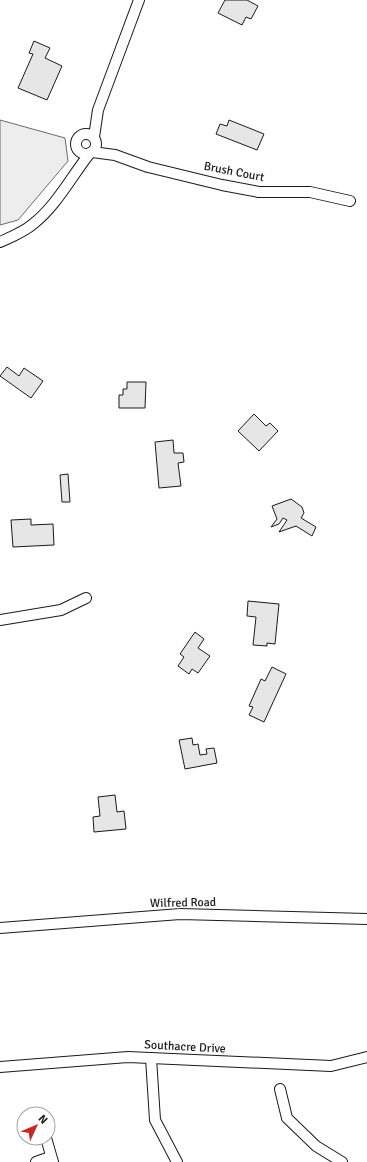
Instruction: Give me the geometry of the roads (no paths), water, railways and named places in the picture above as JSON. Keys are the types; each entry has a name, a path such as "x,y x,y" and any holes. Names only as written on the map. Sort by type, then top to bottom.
{"street":[{"path":"0,242 33,224 63,194 74,173 96,146 95,139 98,110 139,0"},
{"path":"74,173 76,142 98,110"},
{"path":"81,134 90,134 95,139"},
{"name":"Brush Court","path":"95,139 115,155"},
{"path":"76,147 82,153 91,153"},
{"name":"Brush Court","path":"91,153 115,155 148,167 222,185 259,192 310,192 350,201"},
{"path":"0,620 61,610 86,598"},
{"name":"Wilfred Road","path":"0,928 180,914 367,919"},
{"name":"Southacre Drive","path":"0,1067 128,1056 331,1066 367,1057"},
{"path":"150,1058 155,1120 176,1162"},
{"path":"280,1089 287,1118 316,1146 342,1162"},
{"path":"36,1162 52,1159 48,1146"}]}
